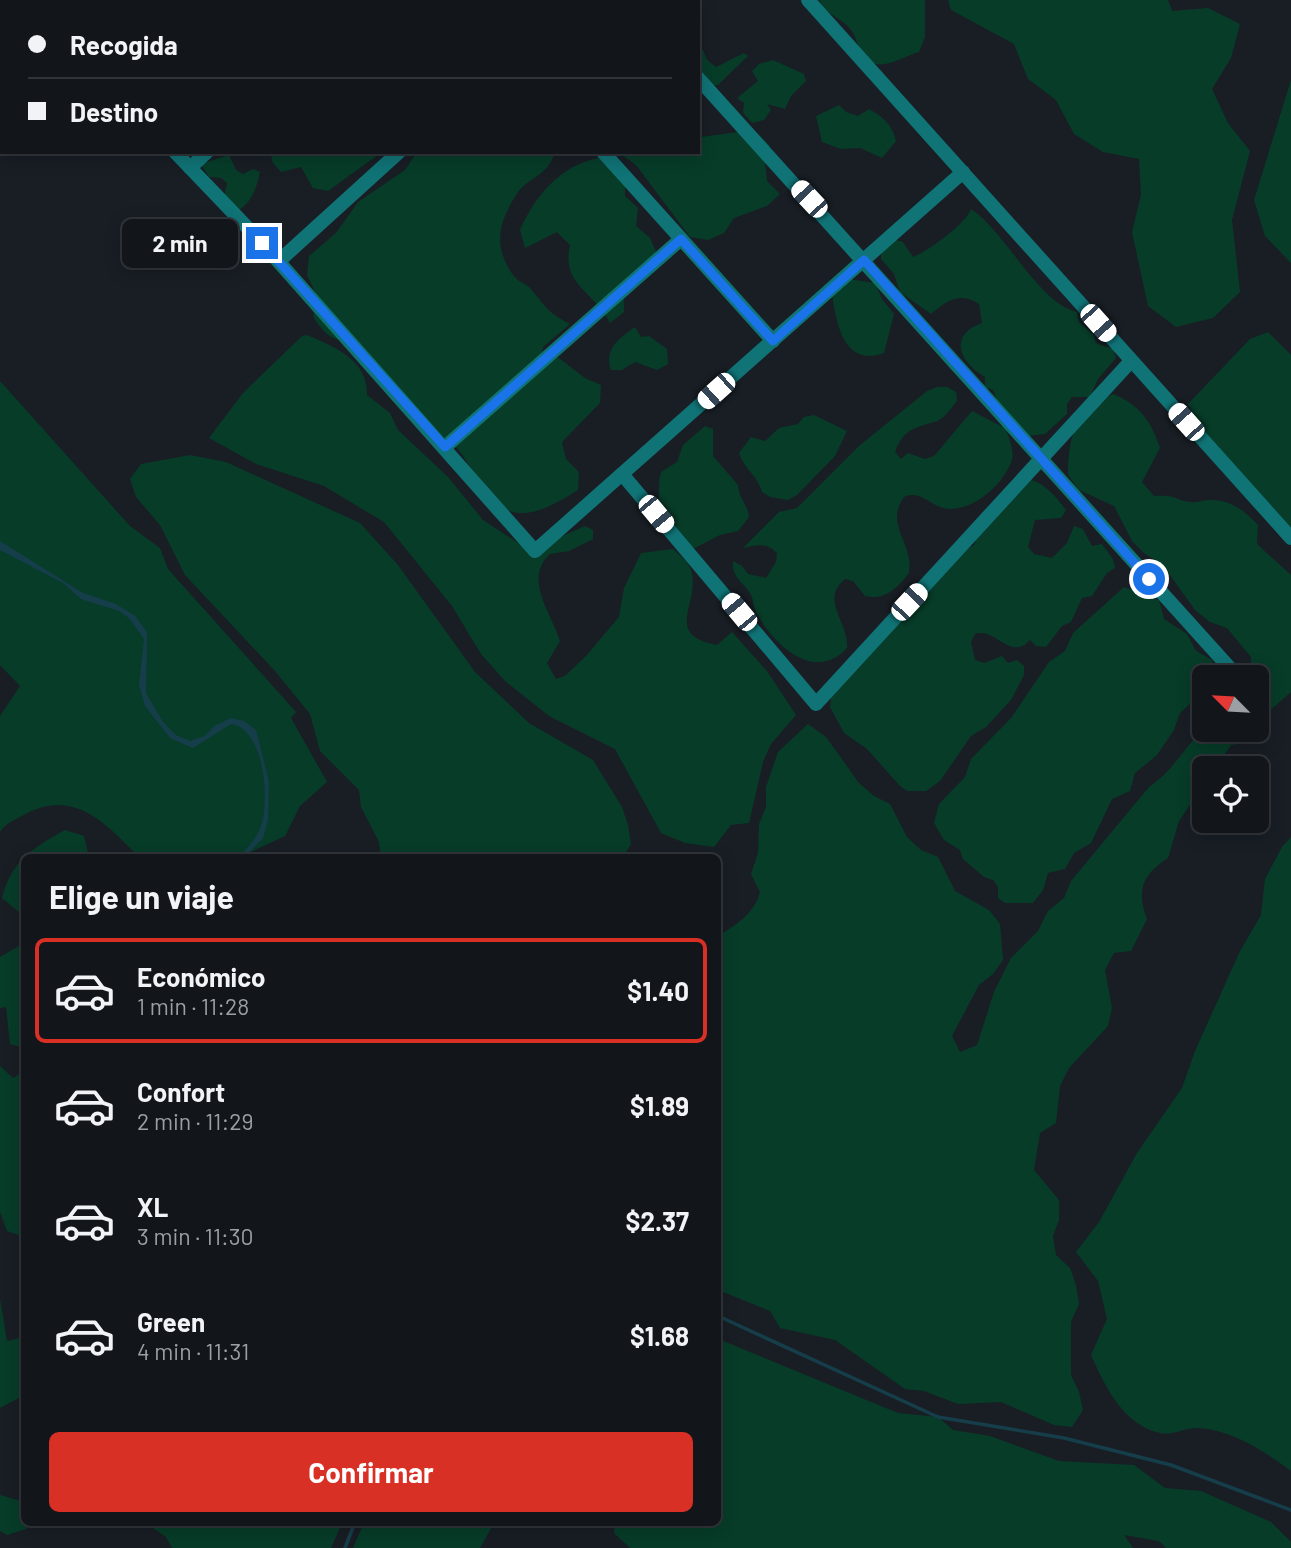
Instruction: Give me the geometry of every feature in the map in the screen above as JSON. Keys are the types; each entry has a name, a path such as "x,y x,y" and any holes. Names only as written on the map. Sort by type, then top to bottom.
{"street":[{"path":"808,0 1291,538"},
{"path":"700,80 1227,665"},
{"path":"177,154 279,261 535,551 962,172"},
{"path":"190,168 205,154"},
{"path":"279,261 397,154"},
{"path":"605,154 773,341"},
{"path":"445,447 681,239"},
{"path":"622,474 816,704 1131,361"}],"green space":[{"path":"819,0 925,0 925,37 919,52 887,64 872,63 860,51 851,30 825,9"},
{"path":"948,0 1168,0 1172,11 1208,8 1240,24 1231,58 1212,89 1228,123 1250,151 1232,220 1240,292 1213,318 1176,327 1148,306 1132,232 1141,195 1139,159 1103,152 1074,134 1056,100 1028,79 1014,44 951,10"},
{"path":"700,50 703,50 707,60 716,67 744,53 748,56 718,85 709,86 700,77"},
{"path":"773,60 804,74 806,81 791,96 785,109 767,104 771,110 764,120 752,123 743,113 744,103 737,98 758,81 752,71 759,64"},
{"path":"1291,80 1291,263 1265,236 1254,200"},
{"path":"839,105 846,112 858,116 869,109 886,122 896,141 882,158 860,148 841,149 822,142 816,116"},
{"path":"738,132 757,133 770,146 765,163 767,181 780,194 767,206 734,218 724,233 708,240 690,237 636,165 621,154 700,154 701,137"},
{"path":"271,154 379,154 328,191 313,188 301,167 281,172 273,163"},
{"path":"416,154 554,154 547,167 516,195 502,225 500,245 515,277 530,288 551,312 570,324 543,347 541,365 555,355 585,378 601,385 600,403 562,442 566,459 579,472 578,490 545,508 518,513 499,506 490,499 459,451 419,420 378,375 367,351 354,342 328,335 313,316 318,298 307,275 309,256 336,233 358,202 405,170"},
{"path":"229,155 236,170 243,174 253,169 260,172 252,195 236,212 224,197 227,183 221,178 209,177 201,164"},
{"path":"598,158 615,163 625,178 625,196 638,208 636,226 650,238 657,254 630,277 625,292 624,312 610,323 574,279 568,258 570,245 557,232 525,248 520,230 533,206 550,184 572,168"},
{"path":"971,209 997,234 1036,282 1063,306 1077,312 1079,322 1093,334 1096,343 1113,349 1116,358 1098,379 1090,397 1072,397 1067,404 1067,414 1045,434 1026,436 1001,411 993,390 985,387 985,377 969,364 964,356 961,341 964,334 982,323 979,304 966,298 954,299 931,314 900,292 894,274 881,259 881,249 896,240 903,242 913,257 920,254 962,222"},
{"path":"848,279 875,283 882,299 894,314 884,353 870,356 860,354 851,349 844,340 836,318 832,294"},
{"path":"635,327 641,337 649,336 667,349 668,364 657,370 635,362 622,370 611,370 611,350"},
{"path":"1268,332 1291,355 1291,532 1202,433 1188,404 1250,339"},
{"path":"307,335 339,350 356,364 366,383 367,395 390,413 398,430 448,477 483,520 535,554 549,542 585,526 593,530 593,539 569,551 550,554 542,564 539,574 541,596 560,641 547,663 556,679 565,676 586,656 619,617 624,588 641,553 673,549 686,561 693,582 687,616 687,626 691,634 717,645 732,632 767,671 796,715 771,744 763,762 749,823 731,825 714,847 685,843 661,833 615,749 549,716 505,681 481,654 452,606 384,522 324,486 256,464 209,438 243,393 302,336"},
{"path":"0,381 130,526 160,548 168,569 296,712 291,718 327,782 300,806 285,836 246,854 136,854 114,832 87,812 57,805 40,808 22,816 7,824 0,832 0,716 20,686 0,665"},
{"path":"947,387 956,392 957,401 940,420 907,433 895,452 901,459 908,453 925,459 934,456 972,411 1005,428 1012,451 1012,461 1006,473 993,489 977,501 959,508 943,508 917,495 904,497 897,517 908,552 909,573 895,588 879,597 865,596 853,581 845,579 838,587 835,603 847,648 835,658 822,662 797,656 774,638 765,626 756,612 750,593 736,576 733,561 742,566 748,574 766,578 776,562 777,553 765,546 743,548 779,512 797,508 859,446 927,391"},
{"path":"1113,394 1130,403 1148,422 1160,448 1142,482 1154,496 1194,502 1217,500 1236,506 1258,525 1257,544 1291,575 1291,692 1269,711 1269,665 1251,665 1251,657 1227,628 1210,622 1195,610 1162,564 1145,554 1132,541 1114,506 1079,490 1068,475 1072,437 1076,426 1090,408"},
{"path":"814,415 847,431 835,456 797,495 788,500 770,497 762,492 739,453 751,437 765,441 779,428 798,424 804,417"},
{"path":"705,426 713,429 713,456 738,485 749,517 738,531 720,535 695,548 686,545 657,509 659,481 661,472 677,462 683,445"},
{"path":"190,455 226,462 360,523 398,565 475,672 529,723 593,760 622,807 631,844 625,854 381,854 379,842 361,807 359,790 320,751 310,714 275,671 185,575 160,525 136,497 130,479 141,464"},
{"path":"1031,480 1046,488 1066,510 1061,518 1035,520 1028,547 1034,554 1052,558 1067,543 1074,526 1083,529 1092,546 1102,544 1113,559 1115,568 1107,573 1092,596 1082,598 1071,622 1062,626 1046,647 1036,646 1030,640 1023,646 1009,646 990,635 975,634 971,642 975,660 984,663 1002,656 1008,663 1017,660 1024,666 1024,675 1011,700 986,727 971,736 940,781 926,791 907,791 867,749 844,733 830,707 831,698 948,560 974,545 981,527"},
{"path":"1124,587 1159,600 1164,619 1187,634 1196,651 1212,660 1214,665 1192,665 1192,702 1180,713 1174,730 1157,755 1135,773 1130,791 1112,799 1091,843 1074,853 1065,869 1048,873 1043,890 1033,903 1005,903 998,898 998,887 993,880 984,877 963,859 960,850 944,840 934,823 939,804 965,777 971,759 1011,718 1049,662 1065,651 1073,633"},
{"path":"808,724 826,737 859,783 874,796 890,804 907,837 921,850 938,857 955,891 989,910 1000,924 1003,960 993,974 979,985 952,1036 960,1052 977,1045 994,992 1011,958 1038,931 1048,911 1064,898 1071,881 1149,787 1165,774 1192,742 1251,742 1231,745 1223,756 1192,756 1192,802 1179,821 1168,858 1147,877 1142,891 1147,919 1131,951 1114,953 1105,970 1112,1008 1108,1026 1069,1068 1060,1086 1056,1123 1040,1133 1034,1170 1059,1200 1059,1220 1053,1236 1056,1255 1070,1268 1079,1304 1071,1322 1071,1375 1083,1410 1072,1427 1054,1425 1001,1402 958,1404 924,1391 905,1389 835,1340 780,1328 770,1311 721,1291 721,934 744,918 754,906 760,892 751,874 758,853 759,824 766,807 766,787 778,752"},
{"path":"65,830 84,836 88,854 28,854"},
{"path":"1291,837 1291,1471 1236,1437 1198,1428 1160,1433 1147,1429 1126,1413 1109,1391 1091,1355 1107,1319 1098,1281 1076,1252 1099,1222 1137,1153 1182,1088 1195,1051 1240,951 1261,915 1265,879 1282,847"},
{"path":"21,861 21,914 2,898 6,885"},
{"path":"21,945 21,1047 10,1044 6,1007 0,1008 0,957"},
{"path":"0,1066 13,1078 21,1073 21,1236 7,1231 0,1212"},
{"path":"0,1299 7,1341 21,1338 21,1397 0,1408"},
{"path":"721,1340 898,1413 938,1417 953,1430 990,1436 1059,1461 1134,1465 1165,1488 1201,1491 1271,1522 1291,1542 1291,1548 1166,1548 1159,1541 1124,1535 1133,1548 630,1548 614,1533 615,1526 721,1526"},
{"path":"0,1495 21,1501 21,1526 28,1526 26,1529 7,1535 0,1531"},
{"path":"150,1526 341,1526 331,1548 172,1548 166,1537"},
{"path":"362,1526 492,1526 480,1548 353,1548"}],"water":[{"path":"0,541 83,593 116,604 135,616 147,632 146,693 163,722 176,735 190,741 205,736 214,726 231,718 244,721 256,730 269,782 268,819 263,838 248,854 241,854 259,830 265,800 262,768 251,739 242,729 231,724 193,748 170,738 145,706 139,685 144,639 129,618 119,611 81,599 63,583 0,550"}],"waterway":[{"path":"721,1317 938,1417 1064,1438 1171,1465 1291,1510"},
{"path":"345,1548 353,1526"}],"route":[{"path":"262,243 445,447 681,239 773,341 864,260 1149,579"}]}
